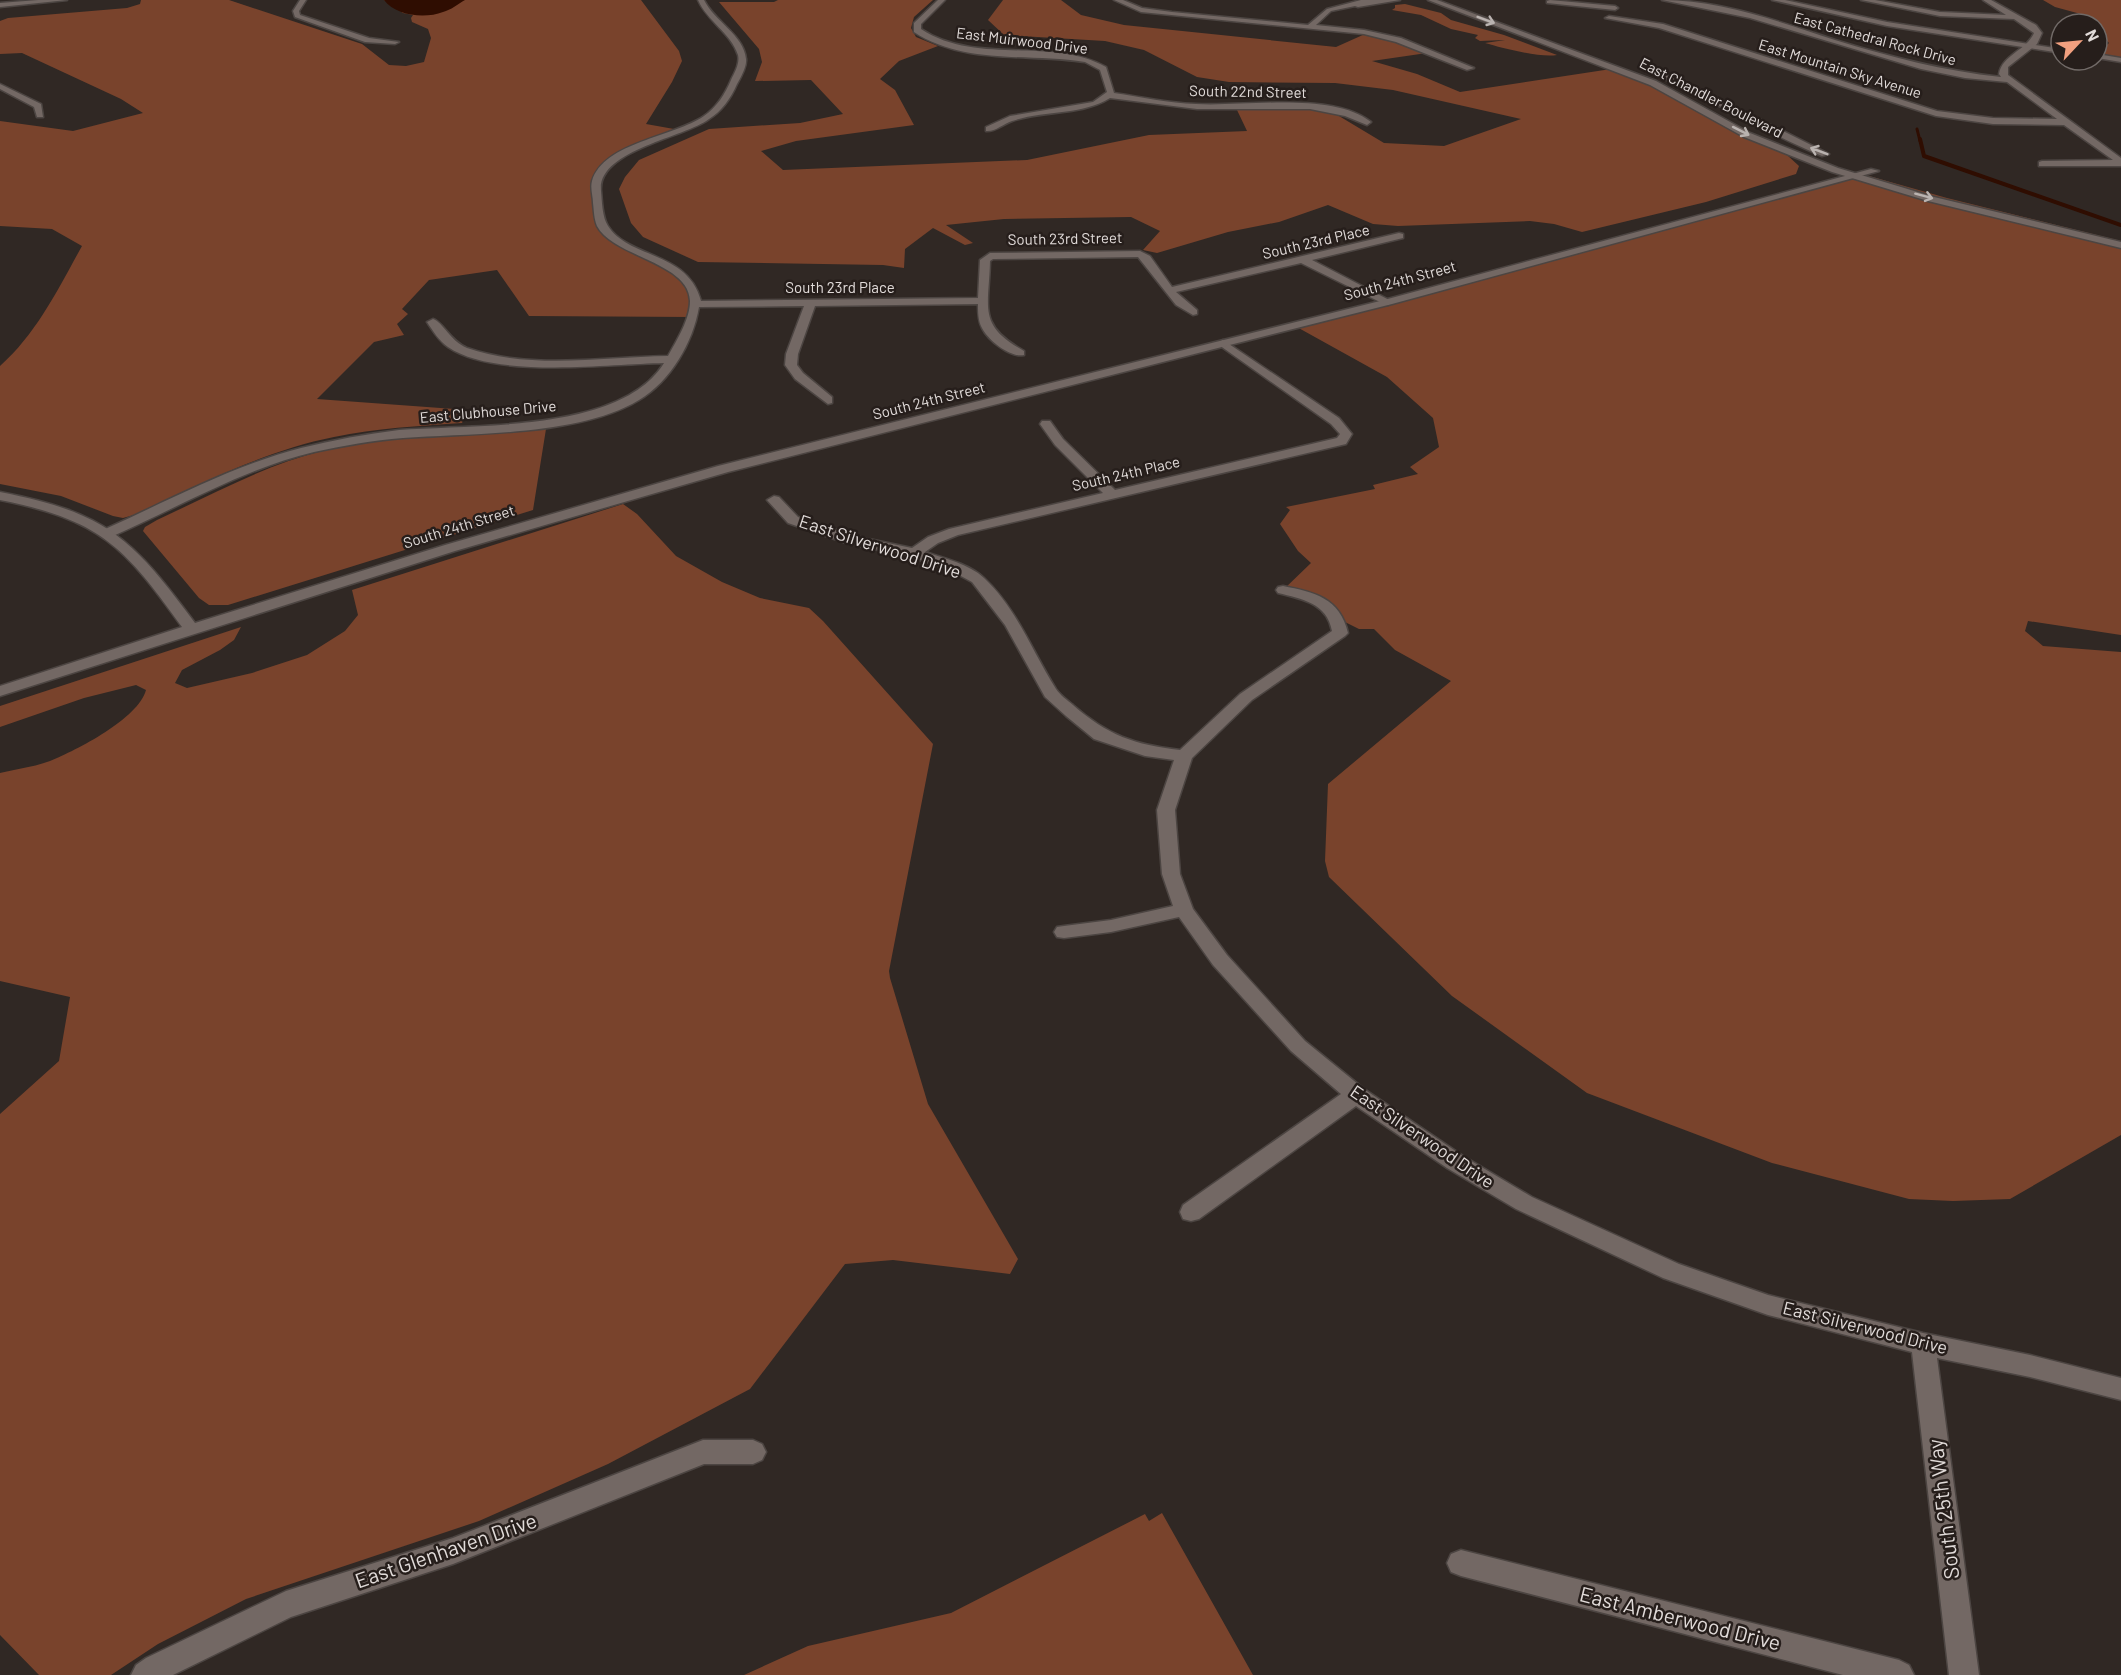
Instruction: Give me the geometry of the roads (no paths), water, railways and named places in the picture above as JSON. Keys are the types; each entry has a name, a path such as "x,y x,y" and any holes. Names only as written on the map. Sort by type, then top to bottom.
{"street":[{"path":"0,5 64,0"},
{"path":"303,0 296,12 297,16 368,40 395,42"},
{"path":"696,304 690,284 674,270 629,248 605,231 599,219 595,186 607,166 620,157 683,130 723,109 743,62 742,55 737,45 707,11 702,0"},
{"name":"East Muirwood Drive","path":"942,0 918,23 917,30 930,40 971,50 1087,60 1103,69 1111,92 1109,95"},
{"path":"1117,0 1141,10 1349,30 1392,39 1470,68"},
{"path":"1311,26 1329,10 1369,0"},
{"path":"1344,6 1397,0"},
{"name":"East Chandler Boulevard","path":"1431,0 1653,83 1755,139 1854,176 1931,198 2121,245"},
{"path":"1549,2 1615,8 1620,0"},
{"name":"East Cathedral Rock Drive","path":"1665,0 1724,10 1851,49 1948,75 2008,80"},
{"path":"1775,0 1881,23 2049,49"},
{"path":"1864,0 1940,14 2016,17"},
{"path":"1986,0 2038,33 2037,39 2004,66 2003,74 2008,80 2121,162"},
{"name":"East Mountain Sky Avenue","path":"1615,8 1608,16 1609,20 1653,24 1936,113 1993,121 2066,122"},
{"path":"1851,49 1874,45"},
{"path":"1707,50 1726,48"},
{"name":"East Chandler Boulevard","path":"1639,65 1708,95 1772,132 1836,158"},
{"path":"1811,83 1829,80"},
{"path":"0,86 38,106 40,115"},
{"name":"South 22nd Street","path":"989,129 1018,117 1095,104 1109,95 1210,107 1309,106 1353,114 1367,122"},
{"path":"1920,119 1936,113"},
{"path":"2042,164 2121,162"},
{"path":"1856,165 1946,192 2121,237"},
{"name":"South 24th Street","path":"0,691 504,530 615,498 1388,302 1874,171"},
{"name":"South 23rd Place","path":"1168,291 1399,236"},
{"name":"South 23rd Street","path":"984,301 985,260 990,256 1140,254 1146,258 1168,291"},
{"path":"1304,260 1388,302"},
{"path":"1168,291 1193,312"},
{"path":"984,301 987,327 993,336 1020,353"},
{"name":"South 23rd Place","path":"696,304 984,301"},
{"path":"811,303 792,354 791,364 799,376 828,400"},
{"name":"East Clubhouse Drive","path":"108,533 224,481 300,452 364,438 547,424 586,416 645,391 657,382 670,362 696,304"},
{"path":"433,322 444,339 462,350 508,360 670,362"},
{"name":"South 24th Place","path":"914,554 933,540 954,532 1342,441 1346,434 1335,421 1223,343"},
{"path":"1046,424 1059,442 1111,494"},
{"path":"0,496 54,509 108,533 133,554 191,629"},
{"name":"East Silverwood Drive","path":"774,500 793,520 851,540 914,554 953,566 977,579 1013,625 1051,694 1100,735 1151,752 1184,756 1166,810 1171,874 1184,910 1220,960 1298,1046 1356,1095 1455,1162 1524,1203 1671,1271 1768,1305 1923,1344 2030,1365 2121,1389"},
{"path":"1184,756 1246,697 1340,633 1337,618 1312,596 1283,590"},
{"path":"1064,932 1111,926 1184,910"},
{"path":"1191,1212 1356,1095"},
{"name":"South 25th Way","path":"1923,1344 1964,1675"},
{"name":"East Glenhaven Drive","path":"146,1675 286,1605 453,1551 584,1502 703,1452 753,1452"},
{"name":"East Amberwood Drive","path":"1461,1563 1899,1675"}],"waterway":[{"path":"1917,129 1920,141"},
{"path":"1920,139 1924,156 2121,225"}]}
